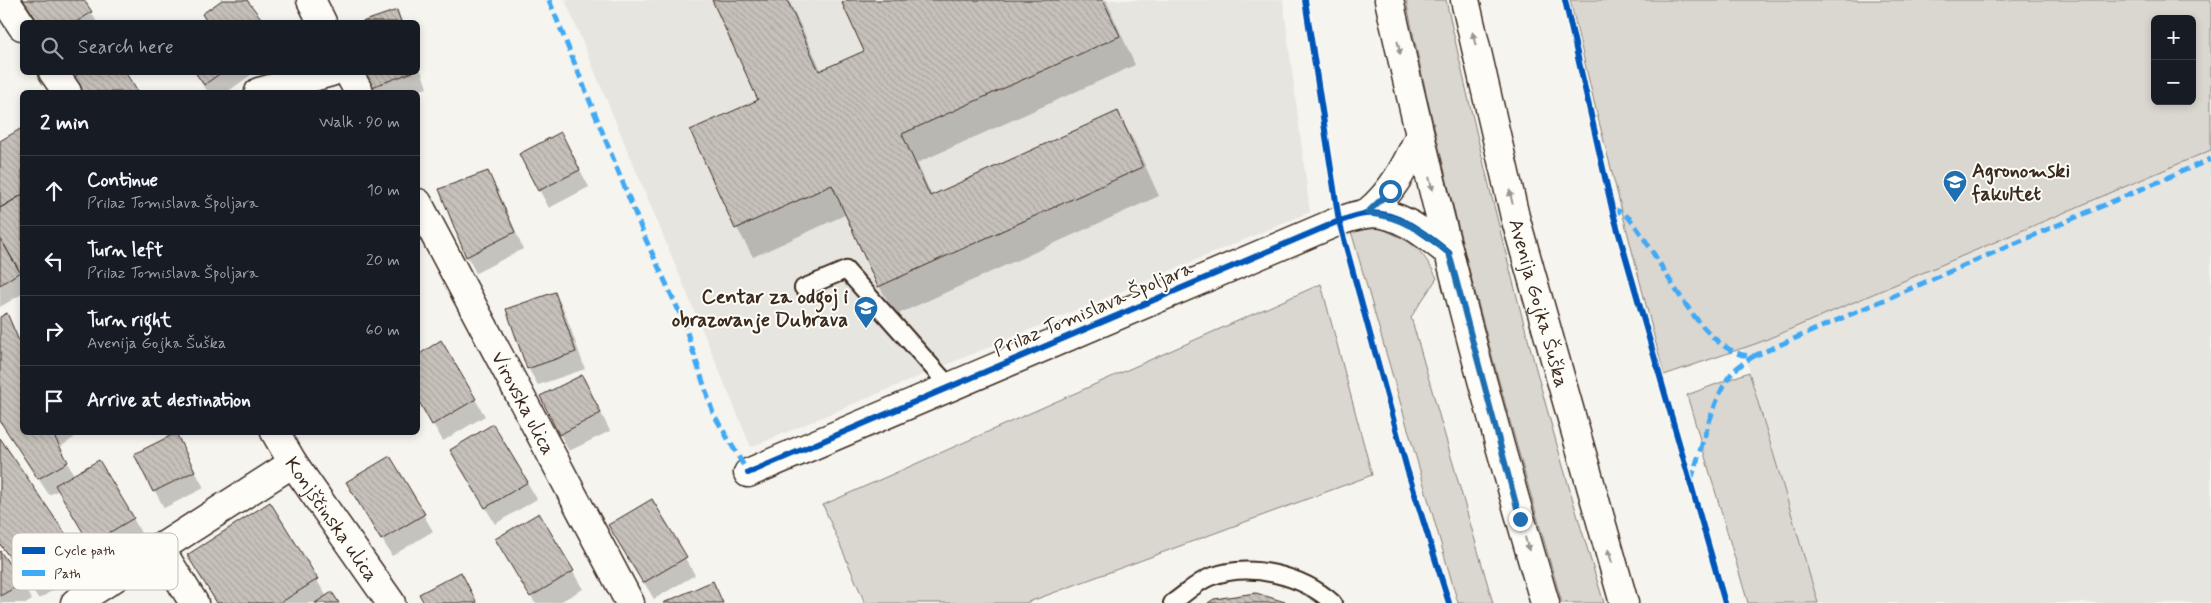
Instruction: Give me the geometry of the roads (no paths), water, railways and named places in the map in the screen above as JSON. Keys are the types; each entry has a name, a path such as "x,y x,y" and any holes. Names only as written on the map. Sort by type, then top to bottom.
{"street":[{"path":"5,0 20,23"},
{"path":"311,0 321,20"},
{"path":"1388,0 1419,137 1449,253 1512,491 1545,603"},
{"name":"Avenija Gojka Šuška","path":"1466,0 1515,217 1624,603"},
{"path":"55,75 66,90"},
{"path":"266,90 320,75"},
{"path":"350,75 358,90"},
{"name":"Prilaz Tomislava Špoljara","path":"1367,213 1390,191 1406,166 1419,137"},
{"name":"Virovska ulica","path":"420,207 630,603"},
{"name":"Prilaz Tomislava Špoljara","path":"748,473 1339,221 1367,213 1405,221 1449,253"},
{"name":"Konjščinska ulica","path":"277,435 293,463 391,603"},
{"path":"178,535 293,463"},
{"path":"178,577 194,603"},
{"path":"75,603 94,590"}],"lane":[{"path":"803,288 846,270 950,387"},
{"path":"1172,603 1209,578 1244,570 1289,578 1321,592 1333,603"}],"place":[{"name":"Agronomski fakultet","path":"1955,203"},
{"name":"Centar za odgoj i obrazovanje Dubrava","path":"866,329"}]}
